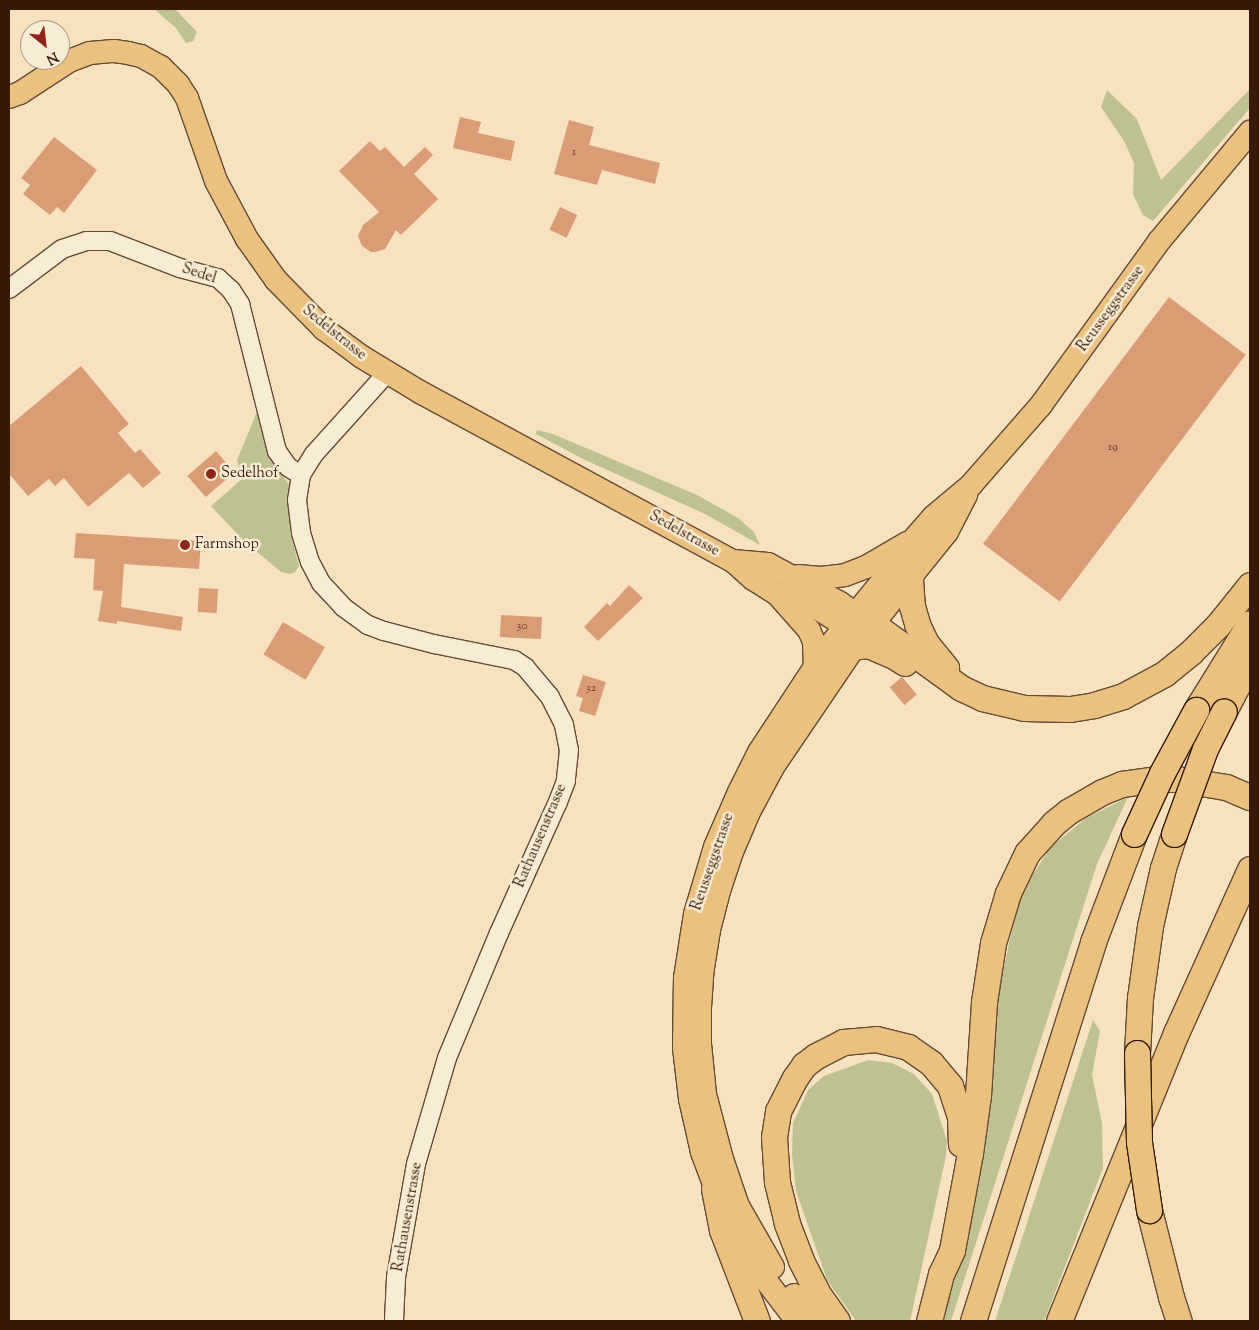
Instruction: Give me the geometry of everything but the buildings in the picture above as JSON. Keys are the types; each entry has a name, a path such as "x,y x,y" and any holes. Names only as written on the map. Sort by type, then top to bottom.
{"highway":[{"path":"910,579 912,606 922,637 961,688"},
{"path":"820,658 857,627 961,688 982,698 1000,703 1046,710 1070,709 1111,701 1149,683 1175,667 1218,626 1250,585"},
{"path":"973,1321 1093,942 1134,834 1162,773 1196,710 1250,622"},
{"path":"1179,1321 1161,1262 1149,1210 1139,1142 1136,1053 1140,998 1150,926 1163,868 1174,834 1205,748 1250,661"},
{"path":"929,1321 941,1274 952,1250 970,1153 978,1095 984,1002 993,943 1008,893 1027,853 1054,823 1069,811 1102,792 1122,784 1158,778 1177,779 1226,787 1250,796"},
{"path":"1059,1321 1176,1033 1250,869"},
{"path":"837,1321 808,1276 794,1244 782,1203 775,1161 774,1137 778,1111 785,1094 804,1065 829,1048 861,1039 892,1042 908,1047 925,1058 942,1074 950,1086 960,1116 961,1148 957,1182 942,1251 941,1274"},
{"path":"714,1189 722,1230 757,1321"}],"main road":[{"name":"Sedelstrasse","path":"9,97 69,61 90,54 114,51 128,53 141,56 161,67 178,84 187,98 216,181 236,222 257,255 290,296 324,329 387,373 733,561 752,580 776,594 804,600 857,627"},
{"name":"Reusseggstrasse","path":"816,1321 797,1300 763,1253 738,1206 705,1094 700,1044 701,988 709,930 718,891 748,812 857,627 912,540 933,517 971,485 1041,405 1160,240 1250,132"},
{"name":"Reusseggstrasse","path":"857,627 910,579 947,532 971,485"},
{"path":"789,575 822,578 845,575 866,567 912,540"},
{"name":"Sedelstrasse","path":"733,561 768,564 789,575 857,627"},
{"path":"776,594 809,630 820,658"},
{"name":"Reusseggstrasse","path":"797,1321 774,1293 747,1254 714,1189 695,1127 685,1063 683,1019 689,944 703,882 732,805 772,730 820,658"}],"street":[{"name":"Sedel","path":"9,289 62,249 86,241 110,241 180,268 218,278 231,290 240,304 277,451 288,467 301,475"},
{"name":"Rathausenstrasse","path":"387,373 378,386 314,454 301,475 298,500 301,533 310,562 321,583 343,606 362,622 384,632 514,660 525,667 550,697 564,725 569,750 566,781 499,933 448,1058 416,1164 396,1278 394,1321"}],"green space":[{"path":"154,9 175,9 197,32 193,41 186,43 176,28"},
{"path":"1250,89 1250,108 1153,221 1143,215 1133,194 1134,163 1124,141 1101,107 1107,90 1137,119 1161,180"},
{"path":"259,407 277,467 290,486 290,532 299,566 295,572 290,574 281,572 243,540 211,506 242,479 237,460"},
{"path":"537,430 553,434 697,495 738,518 754,532 760,545 705,514 583,459 536,434"},
{"path":"1128,797 1097,864 951,1321 939,1321 997,999 1017,907 1031,877 1051,847 1086,818"},
{"path":"1093,1020 1100,1031 1092,1075 1102,1123 1103,1168 1044,1321 995,1321"},
{"path":"868,1060 892,1063 914,1074 932,1094 947,1141 946,1156 910,1321 856,1321 827,1280 796,1191 792,1154 793,1123 808,1090 824,1076"}],"place":[{"name":"Sedelhof","path":"211,474"},
{"name":"Farmshop","path":"185,545"}]}
